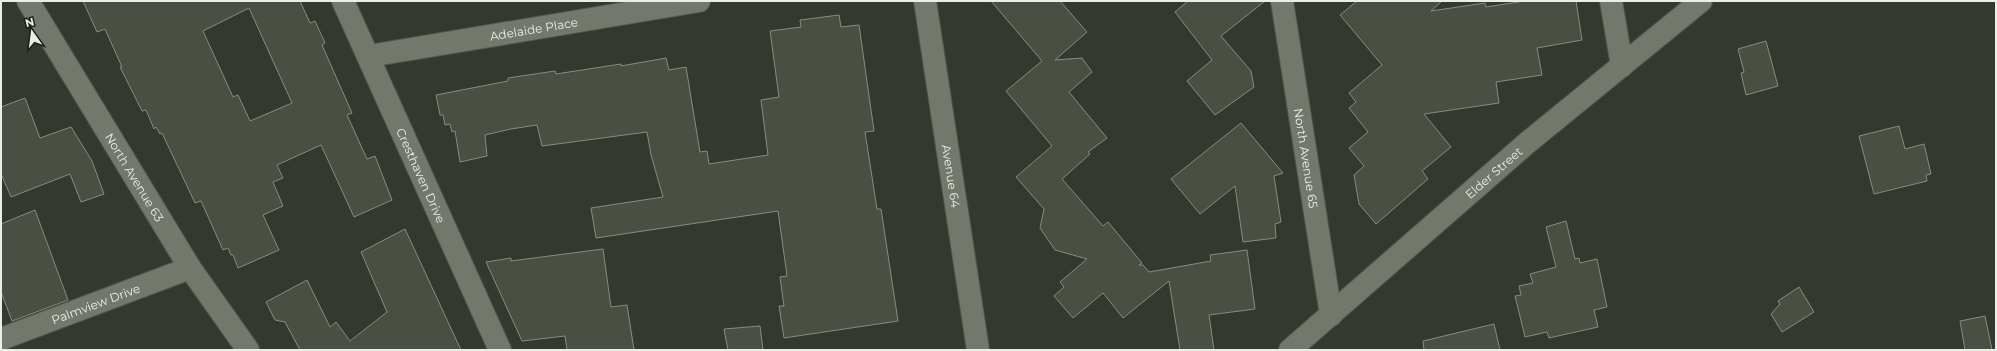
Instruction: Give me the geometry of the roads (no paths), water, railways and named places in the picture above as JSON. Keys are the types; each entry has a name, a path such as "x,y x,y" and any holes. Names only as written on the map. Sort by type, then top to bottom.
{"street":[{"name":"North Avenue 63","path":"28,1 190,268 248,350"},
{"name":"Cresthaven Drive","path":"343,1 500,350"},
{"name":"Adelaide Place","path":"369,56 699,1"},
{"name":"Avenue 64","path":"925,1 978,350"},
{"name":"North Avenue 65","path":"1282,1 1331,315"},
{"path":"1611,1 1622,66"},
{"name":"Elder Street","path":"1290,350 1527,143 1701,1"},
{"name":"Palmview Drive","path":"1,340 190,268"}]}
